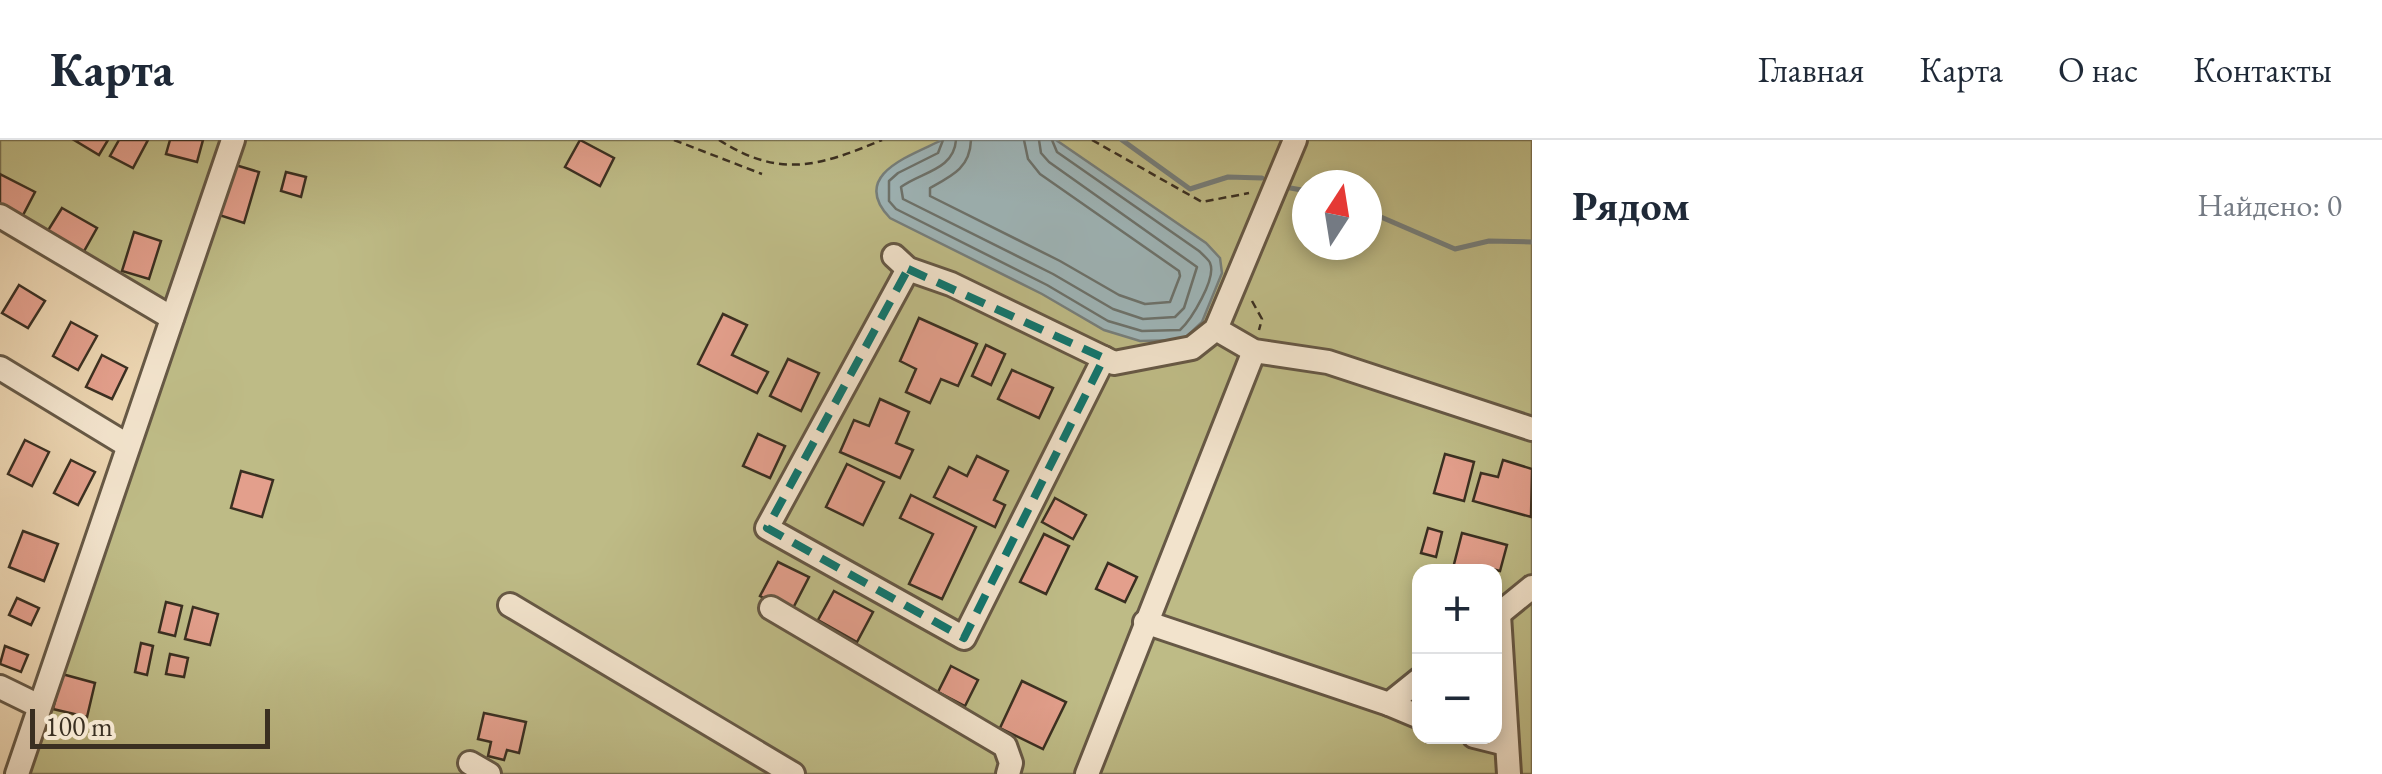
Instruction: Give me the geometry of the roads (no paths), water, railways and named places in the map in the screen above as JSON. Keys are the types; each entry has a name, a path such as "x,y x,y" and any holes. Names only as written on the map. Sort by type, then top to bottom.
{"street":[{"path":"17,774 233,140"},
{"path":"1109,360 964,638 766,528 901,263 1109,360 1192,348 1216,329 1294,140"},
{"path":"0,216 172,318"},
{"path":"1216,329 1254,350 1328,362 1532,429"},
{"path":"1088,774 1254,350"},
{"path":"0,368 127,445"},
{"path":"1502,613 1532,587"},
{"path":"510,605 793,774"},
{"path":"771,608 1006,746 1011,763 1008,774"},
{"path":"1145,622 1412,713"},
{"path":"1500,654 1509,774"},
{"path":"1388,704 1412,685"},
{"path":"0,687 38,706"},
{"path":"1502,743 1506,744"}],"water":[{"path":"942,140 1056,140 1206,243 1220,258 1222,273 1202,322 1183,340 1140,341 1104,330 1042,294 890,218 879,203 876,190 880,179 901,160"}],"waterway":[{"path":"1122,140 1190,189 1228,177 1262,178"},
{"path":"1285,187 1292,188"},
{"path":"1382,217 1455,249 1489,241 1532,242"}]}
